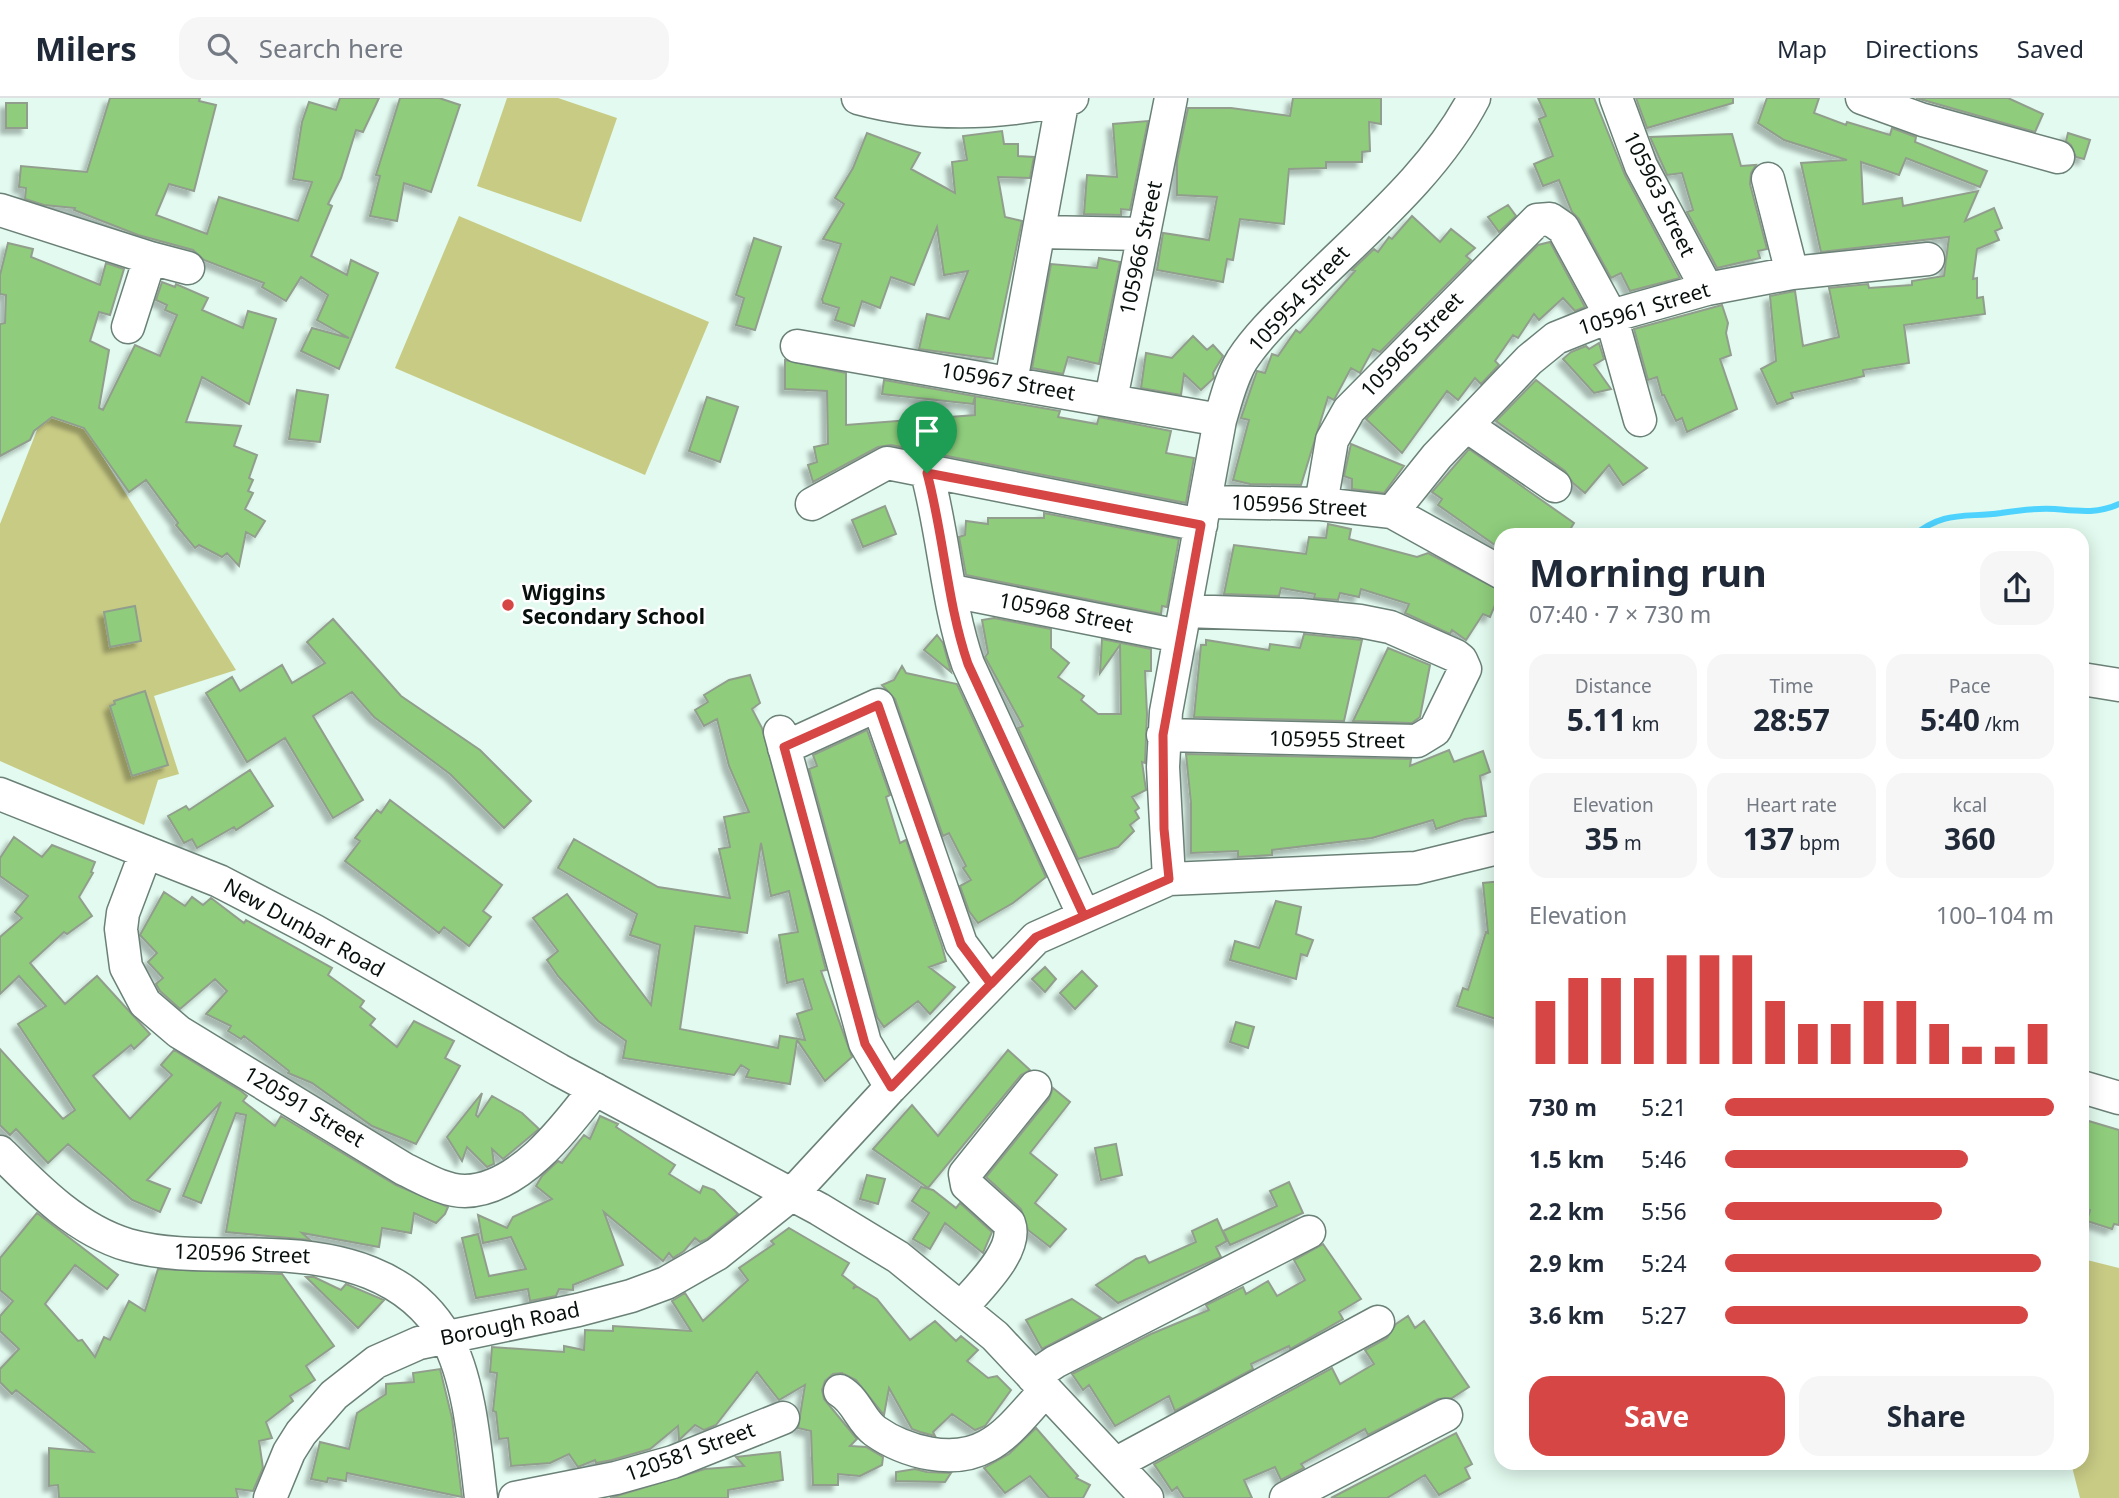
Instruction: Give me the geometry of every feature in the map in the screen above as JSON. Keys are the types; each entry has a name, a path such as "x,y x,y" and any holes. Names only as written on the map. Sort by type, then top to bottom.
{"street":[{"path":"858,98 918,110 962,112 1066,99 1012,382"},
{"name":"105966 Street","path":"1111,399 1171,98"},
{"name":"105954 Street","path":"1169,879 1164,829 1163,735 1220,420 1235,374 1254,344 1422,172 1446,143 1474,98"},
{"name":"105963 Street","path":"1616,98 1641,166 1707,289"},
{"path":"1862,98 1923,120 2058,157"},
{"path":"1768,179 1792,273"},
{"path":"0,210 188,268"},
{"name":"105965 Street","path":"1321,505 1332,440 1349,410 1531,224 1550,219 1563,228 1611,316"},
{"path":"1039,232 1144,234"},
{"path":"128,327 150,258"},
{"name":"105961 Street","path":"1392,512 1437,456 1544,346 1582,326 1707,289 1792,273 1928,259"},
{"path":"1611,316 1640,420"},
{"name":"105967 Street","path":"797,346 1220,420"},
{"path":"1467,426 1555,486"},
{"path":"812,504 887,463 927,473 1204,514"},
{"path":"927,473 962,646 976,685 1084,916"},
{"name":"105956 Street","path":"1204,514 1321,505 1392,512 1494,569"},
{"name":"105968 Street","path":"952,591 1182,623"},
{"name":"105955 Street","path":"1163,735 1417,741 1435,730 1463,674 1464,664 1445,651 1379,624 1301,615 1182,623"},
{"path":"2089,680 2119,685"},
{"path":"891,1087 865,1044 782,740 878,705 961,944 991,984"},
{"name":"New Dunbar Road","path":"0,794 219,881 313,930 403,984 595,1089 792,1194 898,1257 995,1336 1147,1498"},
{"path":"1169,879 1416,868 1494,849"},
{"name":"120591 Street","path":"146,852 123,913 121,929 126,967 145,1003 179,1032 404,1169 434,1184 465,1191 487,1185 530,1162 566,1126 595,1089"},
{"name":"Borough Road","path":"270,1498 289,1452 334,1395 376,1362 398,1350 446,1337 578,1310 666,1283 718,1254 792,1194 1036,937 1169,879"},
{"path":"962,1307 996,1269 1011,1231 1009,1223 967,1185 965,1174 1035,1087"},
{"path":"2089,1089 2119,1098"},
{"name":"120596 Street","path":"0,1152 34,1186 75,1219 104,1236 128,1245 173,1254 317,1256 342,1261 394,1284 423,1309 446,1337"},
{"path":"840,1391 853,1398 872,1429 895,1443 939,1455 963,1454 987,1447 1055,1362 1309,1232"},
{"path":"1115,1464 1378,1322"},
{"path":"446,1337 466,1403 481,1498"},
{"path":"1286,1498 1446,1415"},
{"name":"120581 Street","path":"515,1498 616,1478 673,1462 783,1418"}],"green space":[{"path":"507,98 558,98 617,118 581,222 477,186"},
{"path":"459,216 709,322 645,475 395,368"},
{"path":"43,415 86,430 236,670 154,696 179,774 158,780 144,825 0,761 0,524"},
{"path":"2089,1260 2119,1268 2119,1498 2080,1498 2073,1470 2089,1470"}],"building":[{"path":"110,98 200,98 199,101 216,105 194,191 169,184 156,215 207,234 219,197 298,221 312,182 293,179 302,122 309,102 336,110 340,98 379,98 363,132 356,130 341,178 328,204 332,206 311,256 347,275 351,260 378,273 339,369 301,351 312,328 349,338 317,320 328,295 301,277 286,301 262,287 264,283 204,260 193,250 138,235 74,210 75,208 44,205 25,199 26,188 19,187 21,166 87,172"},
{"path":"400,98 439,98 460,105 431,192 404,183 397,221 370,216 380,176 376,175"},
{"path":"1293,98 1381,98 1381,124 1369,122 1370,151 1362,152 1362,162 1326,162 1326,168 1289,169 1284,224 1240,219 1233,260 1227,259 1223,282 1157,270 1163,233 1209,240 1217,197 1177,195 1177,161 1188,108 1231,108 1290,116"},
{"path":"1538,98 1594,98 1625,175 1680,278 1630,291 1621,273 1611,278 1579,219 1572,212 1559,180 1543,186 1534,164 1553,156 1539,119 1546,116"},
{"path":"1636,98 1733,98 1733,103 1647,128"},
{"path":"1767,98 1819,98 1814,113 1846,125 1847,122 1890,135 1892,128 1916,137 1915,142 1987,171 1980,187 1906,158 1899,175 1861,162 1863,204 1902,198 1903,206 1978,191 1965,221 1994,208 2002,228 1995,231 1999,240 1977,249 1973,279 1977,278 1977,298 1983,297 1985,314 1904,325 1909,363 1863,370 1864,376 1791,393 1793,398 1777,404 1761,369 1776,361 1770,296 1795,291 1803,346 1839,337 1829,288 1868,284 1869,288 1912,285 1912,281 1944,276 1949,237 1821,252 1801,163 1847,160 1784,140 1758,123"},
{"path":"1916,98 2008,98 2043,114 2035,132"},
{"path":"6,103 27,103 27,128 6,128"},
{"path":"1148,121 1130,210 1121,209 1121,215 1084,214 1087,175 1117,177 1113,124"},
{"path":"1002,131 1004,144 1018,144 1018,156 1034,157 1030,178 998,177 1005,217 1022,221 993,359 919,349 927,314 949,319 968,271 944,275 937,227 914,285 891,277 880,308 862,301 854,326 835,320 839,308 823,303 822,299 841,244 823,239 844,204 835,198 853,168 867,133 920,153 911,169 955,193 952,162 967,160 963,136"},
{"path":"2068,133 2090,140 2084,159 2076,157 2071,145 2066,141"},
{"path":"1732,134 1741,166 1756,165 1751,173 1750,184 1767,249 1758,251 1760,258 1717,268 1687,212 1693,210 1682,173 1667,175 1650,137"},
{"path":"1508,205 1516,216 1499,232 1488,217"},
{"path":"1412,216 1440,242 1451,229 1475,248 1466,256 1471,260 1380,352 1373,349 1360,373 1351,368 1334,400 1328,397 1301,485 1250,484 1233,480 1249,420 1241,418 1257,371 1265,373 1272,354 1278,356 1296,330 1300,333 1355,271 1352,270 1374,249 1378,252 1389,237 1392,239"},
{"path":"754,238 781,247 755,330 736,325 744,298 736,295"},
{"path":"1550,242 1585,307 1575,311 1563,298 1539,320 1534,314 1518,338 1513,335 1495,361 1499,365 1481,384 1475,378 1458,400 1447,391 1402,453 1366,419 1538,245"},
{"path":"8,243 33,249 31,257 100,285 106,263 124,269 110,315 99,312 90,341 109,350 99,408 103,410 135,345 160,356 177,315 165,310 167,305 156,300 162,282 175,287 176,284 208,298 202,310 243,328 248,311 276,319 249,404 202,377 186,422 241,426 234,446 257,455 249,478 253,480 248,491 253,493 245,509 265,521 255,537 246,532 239,566 227,553 222,557 199,545 195,548 146,480 129,492 84,428 52,417 34,431 30,440 0,456 0,324 5,323 6,295 0,294 0,275"},
{"path":"1099,258 1120,262 1099,364 1068,357 1063,374 1032,368 1051,264 1097,268"},
{"path":"1722,305 1728,323 1726,333 1731,355 1720,359 1737,409 1687,432 1682,418 1676,421 1662,395 1657,377 1648,380 1634,329"},
{"path":"1193,336 1207,350 1213,345 1223,356 1213,373 1214,378 1201,390 1184,374 1181,395 1141,388 1146,353 1172,358"},
{"path":"1599,343 1604,359 1594,365 1611,389 1594,393 1563,359 1571,352 1586,346 1589,349"},
{"path":"785,360 846,373 846,425 975,415 975,397 973,404 882,394 884,380 1060,411 1058,417 1097,424 1099,417 1171,431 1166,453 1194,458 1186,503 891,445 878,447 813,482 808,465 817,462 814,447 828,444 827,391 785,389"},
{"path":"1536,380 1647,468 1623,485 1609,465 1585,493 1573,483 1565,471 1496,421"},
{"path":"297,390 328,395 320,442 289,439"},
{"path":"707,397 738,407 720,462 689,451"},
{"path":"1351,444 1404,466 1384,493 1352,489 1352,479 1344,476"},
{"path":"1469,449 1574,523 1571,528 1494,528 1494,544 1438,505 1442,499 1432,492"},
{"path":"885,506 896,534 863,547 852,520"},
{"path":"1044,513 1179,539 1167,607 1162,606 1161,614 966,575 959,537 965,535 966,521 988,524 988,518 1044,518"},
{"path":"1328,524 1351,529 1349,539 1417,557 1428,553 1494,587 1494,608 1490,617 1483,614 1466,640 1452,630 1450,634 1405,613 1409,604 1361,589 1359,597 1340,593 1338,600 1314,598 1315,594 1281,588 1279,596 1224,594 1234,545 1306,554 1309,537 1326,538"},
{"path":"135,606 141,641 110,647 104,612"},
{"path":"994,618 1051,629 1051,648 1069,663 1058,677 1084,696 1081,700 1098,714 1121,714 1120,645 1100,673 1102,639 1151,649 1151,671 1145,671 1147,714 1145,763 1142,762 1146,790 1132,797 1139,808 1135,811 1139,818 1130,825 1134,831 1118,847 1078,859 1018,728 1023,726 985,657 988,653 982,620"},
{"path":"333,619 401,696 480,750 531,801 504,828 450,774 374,717 352,692 313,716 363,800 333,818 285,738 247,762 206,693 232,677 240,691 282,665 292,683 325,663 307,642"},
{"path":"1304,634 1362,640 1344,721 1194,717 1201,645 1206,645 1206,640 1269,650 1270,644 1300,648"},
{"path":"937,635 943,643 951,672 924,650"},
{"path":"1388,648 1430,665 1420,717 1412,723 1353,721"},
{"path":"902,666 906,673 957,684 1046,877 1013,903 978,923 969,911 960,886 971,880 963,868 966,866 949,833 943,836 895,699 882,685 894,680"},
{"path":"750,675 760,703 752,709 762,728 826,970 821,971 852,1057 825,1081 797,1040 790,1084 746,1077 749,1070 741,1065 734,1075 623,1058 626,1041 598,1021 558,976 547,960 558,951 533,918 567,894 651,1005 660,945 630,935 637,914 558,868 574,839 658,887 730,898 719,849 730,847 724,817 749,812 729,766 717,719 704,726 695,710 708,702 704,695 729,680","holes":["761,843 771,896 789,891 798,932 779,935 787,983 803,979 812,1009 797,1014 805,1040 780,1036 778,1048 680,1029 695,926 747,933"]},
{"path":"145,691 168,765 132,776 110,706 115,704 114,701"},
{"path":"867,730 890,795 886,797 900,843 906,840 946,961 929,967 955,987 930,1014 918,1001 884,1027 877,1017 809,769 817,766 813,755"},
{"path":"1449,750 1454,762 1483,751 1490,772 1480,776 1486,816 1465,819 1436,829 1433,820 1372,838 1272,850 1272,855 1238,857 1238,851 1191,853 1191,803 1186,754 1411,759 1410,766"},
{"path":"250,770 273,806 236,830 234,827 197,848 192,839 184,843 168,816 186,806 189,810"},
{"path":"390,800 502,885 483,911 491,917 469,946 444,927 439,933 345,861 360,841 355,838 377,810 381,813"},
{"path":"14,837 42,857 52,845 95,862 91,872 93,873 79,897 92,916 67,934 64,932 30,963 65,1004 97,976 150,1034 134,1049 131,1045 93,1076 130,1119 172,1075 161,1065 174,1050 241,1091 247,1096 243,1101 275,1126 281,1116 396,1185 448,1207 445,1214 436,1223 414,1213 411,1233 382,1228 379,1247 302,1233 310,1240 226,1232 246,1115 236,1113 201,1203 183,1196 221,1102 147,1180 170,1189 160,1212 132,1200 68,1144 48,1163 16,1129 10,1135 0,1125 0,1049 63,1119 75,1110 18,1024 46,1006 19,976 0,994 0,937 22,918 15,912 28,896 0,876 0,858"},
{"path":"1494,882 1494,1018 1457,1006 1463,988 1468,990 1486,932 1488,933 1483,883"},
{"path":"164,892 185,906 192,897 203,905 211,898 244,923 246,920 332,968 328,975 364,1001 360,1007 375,1019 370,1025 397,1047 414,1021 454,1041 445,1058 460,1066 416,1144 372,1126 312,1083 288,1073 289,1071 244,1036 241,1039 228,1031 231,1026 206,1014 227,991 215,979 180,1009 160,991 156,984 163,978 148,962 157,953 140,935"},
{"path":"1276,901 1301,907 1296,934 1313,940 1307,956 1301,954 1296,979 1230,960 1235,941 1259,948"},
{"path":"1045,967 1056,979 1045,992 1032,979"},
{"path":"1082,971 1097,986 1075,1009 1060,993"},
{"path":"1236,1022 1254,1027 1248,1048 1230,1042"},
{"path":"1008,1050 1030,1070 1021,1075 928,1188 873,1149 912,1105 938,1136"},
{"path":"1053,1088 1070,1102 1030,1153 1057,1175 1035,1203 1066,1229 1050,1247 1028,1230 1021,1209 986,1177 1049,1099"},
{"path":"482,1093 476,1115 478,1117 492,1096 522,1113 539,1129 503,1159 492,1149 494,1164 487,1167 467,1147 462,1161 447,1137"},
{"path":"600,1116 618,1124 616,1127 675,1165 669,1174 700,1193 703,1186 714,1190 738,1214 707,1239 700,1242 695,1238 684,1251 673,1258 669,1253 663,1261 604,1212 623,1265 573,1285 573,1290 559,1289 556,1296 530,1301 528,1289 476,1298 462,1238 478,1234 489,1276 526,1269 511,1237 483,1243 478,1215 507,1228 513,1217 552,1199 536,1186 542,1176 558,1161 562,1163 584,1135 590,1139"},
{"path":"2089,1121 2119,1130 2119,1225 2114,1224 2112,1229 2089,1222"},
{"path":"1116,1144 1122,1175 1101,1180 1095,1148"},
{"path":"867,1175 885,1179 878,1204 860,1199"},
{"path":"1289,1182 1303,1213 1230,1245 1223,1231 1277,1206 1270,1191"},
{"path":"921,1187 933,1190 956,1208 960,1203 992,1232 983,1253 945,1223 930,1249 913,1239 929,1213 912,1201"},
{"path":"37,1213 118,1275 107,1289 75,1265 45,1304 78,1341 82,1340 95,1357 104,1337 110,1340 129,1301 145,1311 158,1269 282,1274 334,1346 306,1366 315,1380 290,1396 293,1401 266,1422 272,1438 259,1441 263,1468 253,1491 236,1489 238,1498 59,1498 58,1485 49,1486 49,1448 93,1452 16,1390 12,1394 0,1382 0,1369 19,1349 0,1331 0,1316 13,1301 0,1290 0,1258"},
{"path":"1217,1219 1227,1241 1216,1247 1221,1257 1118,1303 1096,1285 1136,1259 1145,1256 1149,1263 1196,1242 1192,1231"},
{"path":"789,1228 849,1263 842,1275 855,1285 853,1289 856,1286 877,1299 910,1340 935,1321 956,1341 961,1336 978,1350 967,1361 988,1378 997,1376 1011,1390 985,1426 975,1430 952,1414 933,1432 935,1436 920,1432 912,1429 889,1388 884,1415 856,1380 842,1373 833,1374 825,1381 822,1390 824,1399 857,1439 850,1446 866,1447 883,1457 882,1465 860,1476 838,1474 838,1485 813,1485 811,1431 798,1428 805,1385 779,1400 757,1372 716,1425 704,1430 695,1425 679,1440 678,1426 650,1449 612,1460 596,1463 595,1460 578,1467 569,1454 550,1463 511,1466 508,1438 499,1439 496,1412 493,1411 497,1373 490,1372 492,1347 564,1352 564,1346 584,1350 585,1330 613,1331 613,1326 691,1331 672,1301 685,1293 703,1321 748,1280 739,1268 774,1244 771,1241"},
{"path":"1323,1244 1361,1299 1339,1312 1343,1319 1290,1349 1289,1346 1251,1364 1253,1369 1175,1411 1169,1396 1115,1426 1089,1385 1083,1390 1072,1374 1151,1334 1209,1310 1206,1305 1243,1287 1246,1294 1268,1281 1277,1296 1305,1280 1294,1260"},
{"path":"306,1277 314,1277 341,1290 346,1284 384,1300 358,1328"},
{"path":"1072,1299 1101,1318 1042,1349 1026,1320"},
{"path":"1408,1316 1415,1328 1424,1321 1469,1387 1452,1398 1438,1399 1368,1435 1365,1429 1301,1464 1304,1468 1281,1480 1275,1467 1244,1480 1252,1498 1184,1498 1177,1487 1172,1491 1154,1464 1332,1368 1340,1384 1374,1364 1365,1350 1387,1338 1396,1324"},
{"path":"440,1369 452,1418 462,1497 347,1473 346,1481 311,1479 320,1442 349,1449 357,1413 386,1394 386,1384 414,1382 413,1373"},
{"path":"1036,1428 1078,1476 1076,1478 1090,1485 1083,1498 1049,1498 1030,1476 1005,1493 984,1468 1009,1454"},
{"path":"1456,1433 1472,1464 1465,1468 1470,1478 1439,1495 1425,1475 1387,1498 1331,1498"},
{"path":"780,1452 783,1480 728,1490 728,1498 610,1498 705,1469 744,1466 736,1457"},
{"path":"915,1469 951,1473 945,1482 896,1481 896,1472"}],"waterway":[{"path":"1924,528 1955,517 2034,509 2096,511 2119,504"}],"place":[{"name":"Wiggins Secondary School","path":"508,605"}],"route":[{"path":"927,473 939,515 957,623 968,664 1084,916 1036,937 991,984 891,1087 865,1044 784,747 878,705 961,944 991,984 1036,937 1169,879 1164,829 1163,735 1201,525 927,473"}]}
